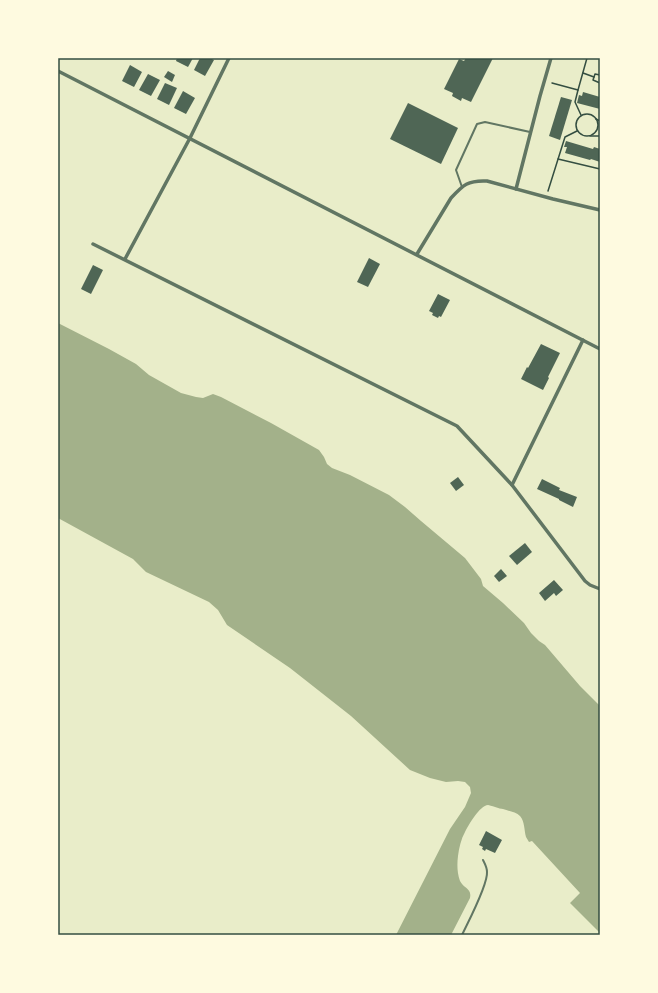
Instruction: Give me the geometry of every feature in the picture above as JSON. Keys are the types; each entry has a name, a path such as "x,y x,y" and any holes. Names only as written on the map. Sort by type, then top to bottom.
{"street":[{"path":"125,259 190,138 229,58"},
{"path":"516,189 551,58"},
{"path":"58,71 600,349"},
{"path":"416,254 451,198 462,187 471,182 487,182 600,210"},
{"path":"93,244 457,426 512,485 585,581 600,589"},
{"path":"512,485 584,340"}],"lane":[{"path":"462,187 456,170 477,124 485,122 530,132"},
{"path":"462,935 486,883 487,871 483,860"}],"path":[{"path":"581,115 575,102 587,58"},
{"path":"583,74 594,77 595,74 600,75"},
{"path":"594,77 593,80 600,83"},
{"path":"552,83 578,90"},
{"path":"600,121 594,116 588,114 581,115 576,122 577,131 582,135 600,136"},
{"path":"588,136 595,133 597,130 598,126 596,119"},
{"path":"548,190 565,137 577,131"},
{"path":"558,158 600,169"}],"shaded area":[{"path":"58,323 136,364 149,375 181,393 203,398 213,394 221,397 319,450 327,464 332,468 350,475 389,495 465,558 481,579 483,586 524,623 531,633 545,645 580,686 600,706 600,933 570,903 580,893 532,841 529,842 526,837 522,818 512,812 488,805 481,808 475,816 465,832 460,844 458,875 462,884 469,890 470,898 451,935 396,935 450,829 465,807 471,793 470,787 465,782 446,782 430,778 410,770 351,716 290,668 227,625 218,610 209,602 146,572 133,559 58,518"}],"building":[{"path":"177,58 193,58 188,67 176,61"},
{"path":"200,58 210,58 214,60 205,76 194,70"},
{"path":"466,58 493,58 471,102 462,98 461,101 452,96 453,93 444,89 459,59 464,61"},
{"path":"130,65 142,72 134,87 122,81"},
{"path":"168,71 175,75 172,82 164,77"},
{"path":"148,74 160,80 151,96 139,90"},
{"path":"165,83 177,88 169,105 157,99"},
{"path":"183,91 195,98 186,114 174,108"},
{"path":"583,92 600,97 600,109 577,103 579,95 582,96"},
{"path":"561,97 572,100 560,140 549,136"},
{"path":"408,103 458,128 441,164 390,139"},
{"path":"566,141 593,149 594,147 600,149 600,162 565,153 567,147 564,147"},
{"path":"369,258 380,264 368,287 357,282"},
{"path":"93,265 103,270 91,294 81,289"},
{"path":"438,294 450,300 441,317 439,316 438,318 432,315 433,313 429,311"},
{"path":"541,344 560,353 543,390 521,379"},
{"path":"458,477 464,485 456,491 450,483"},
{"path":"542,479 560,488 559,490 577,497 573,507 537,489"},
{"path":"525,543 532,552 517,565 509,556"},
{"path":"501,569 507,576 499,582 494,576"},
{"path":"554,580 563,590 556,596 554,593 545,601 539,593"},
{"path":"486,831 502,840 495,853 486,849 485,851 482,849 483,847 479,845"}]}
